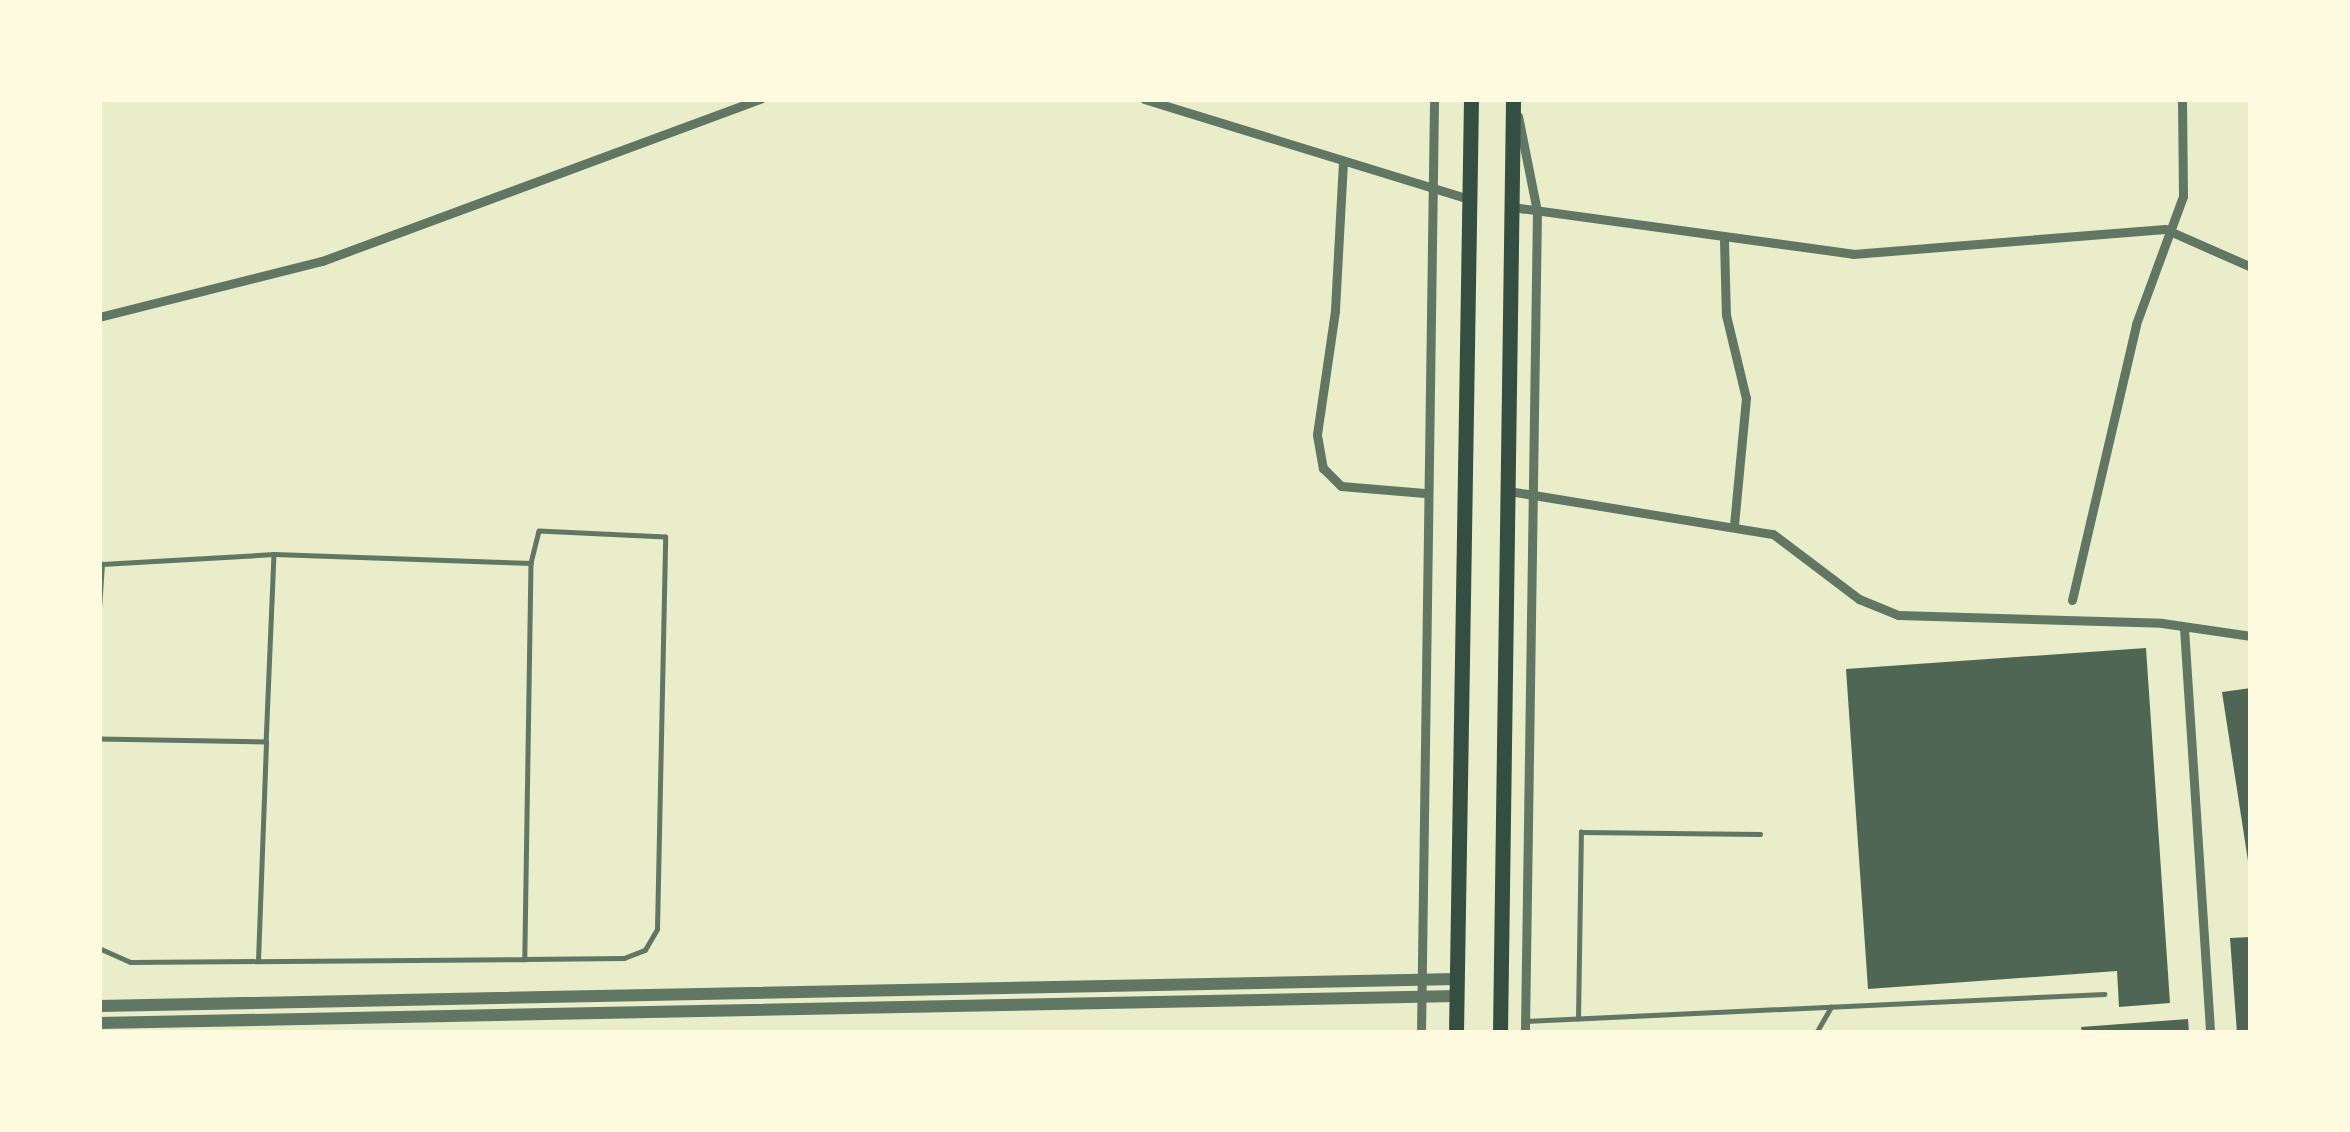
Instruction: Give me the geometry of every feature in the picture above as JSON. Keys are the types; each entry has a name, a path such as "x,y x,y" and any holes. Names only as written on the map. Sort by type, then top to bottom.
{"main road":[{"path":"1456,1033 1471,99"},
{"path":"1500,1027 1514,99"}],"street":[{"path":"99,317 322,260 761,99"},
{"path":"1144,99 1469,199"},
{"path":"1500,1027 1525,1027 1537,496 1537,211 1514,99"},
{"path":"2072,601 2136,324 2183,196 2182,99"},
{"path":"1421,1033 1427,186 1433,105"},
{"path":"1343,162 1335,311 1317,435 1324,468 1341,486 1425,493"},
{"path":"1512,207 1724,241 1853,254 2174,230 2251,267"},
{"path":"1724,241 1726,315 1746,398 1734,526"},
{"path":"1509,491 1774,534 1858,599 1898,614 2184,628 2251,636"},
{"path":"2184,628 2210,1033"},
{"path":"99,1006 1421,980 1458,987"},
{"path":"99,1023 1421,997 1458,987"}],"lane":[{"path":"99,948 130,962 525,959 624,958 645,950 657,929 665,537 538,531 531,563 525,959"},
{"path":"99,608 102,565 274,554 531,563"},
{"path":"258,961 274,554"},
{"path":"99,739 266,742"},
{"path":"1578,1019 1581,832 1760,834"},
{"path":"1525,1027 1578,1019 2104,994"},
{"path":"1816,1033 1831,1007"}],"building":[{"path":"2146,648 2170,1003 2119,1007 2117,971 1868,989 1846,669"},
{"path":"2251,688 2251,861 2248,861 2222,692"},
{"path":"2251,937 2251,1033 2237,1033 2230,938"},
{"path":"2188,1019 2189,1033 2082,1033 2081,1027"}]}
